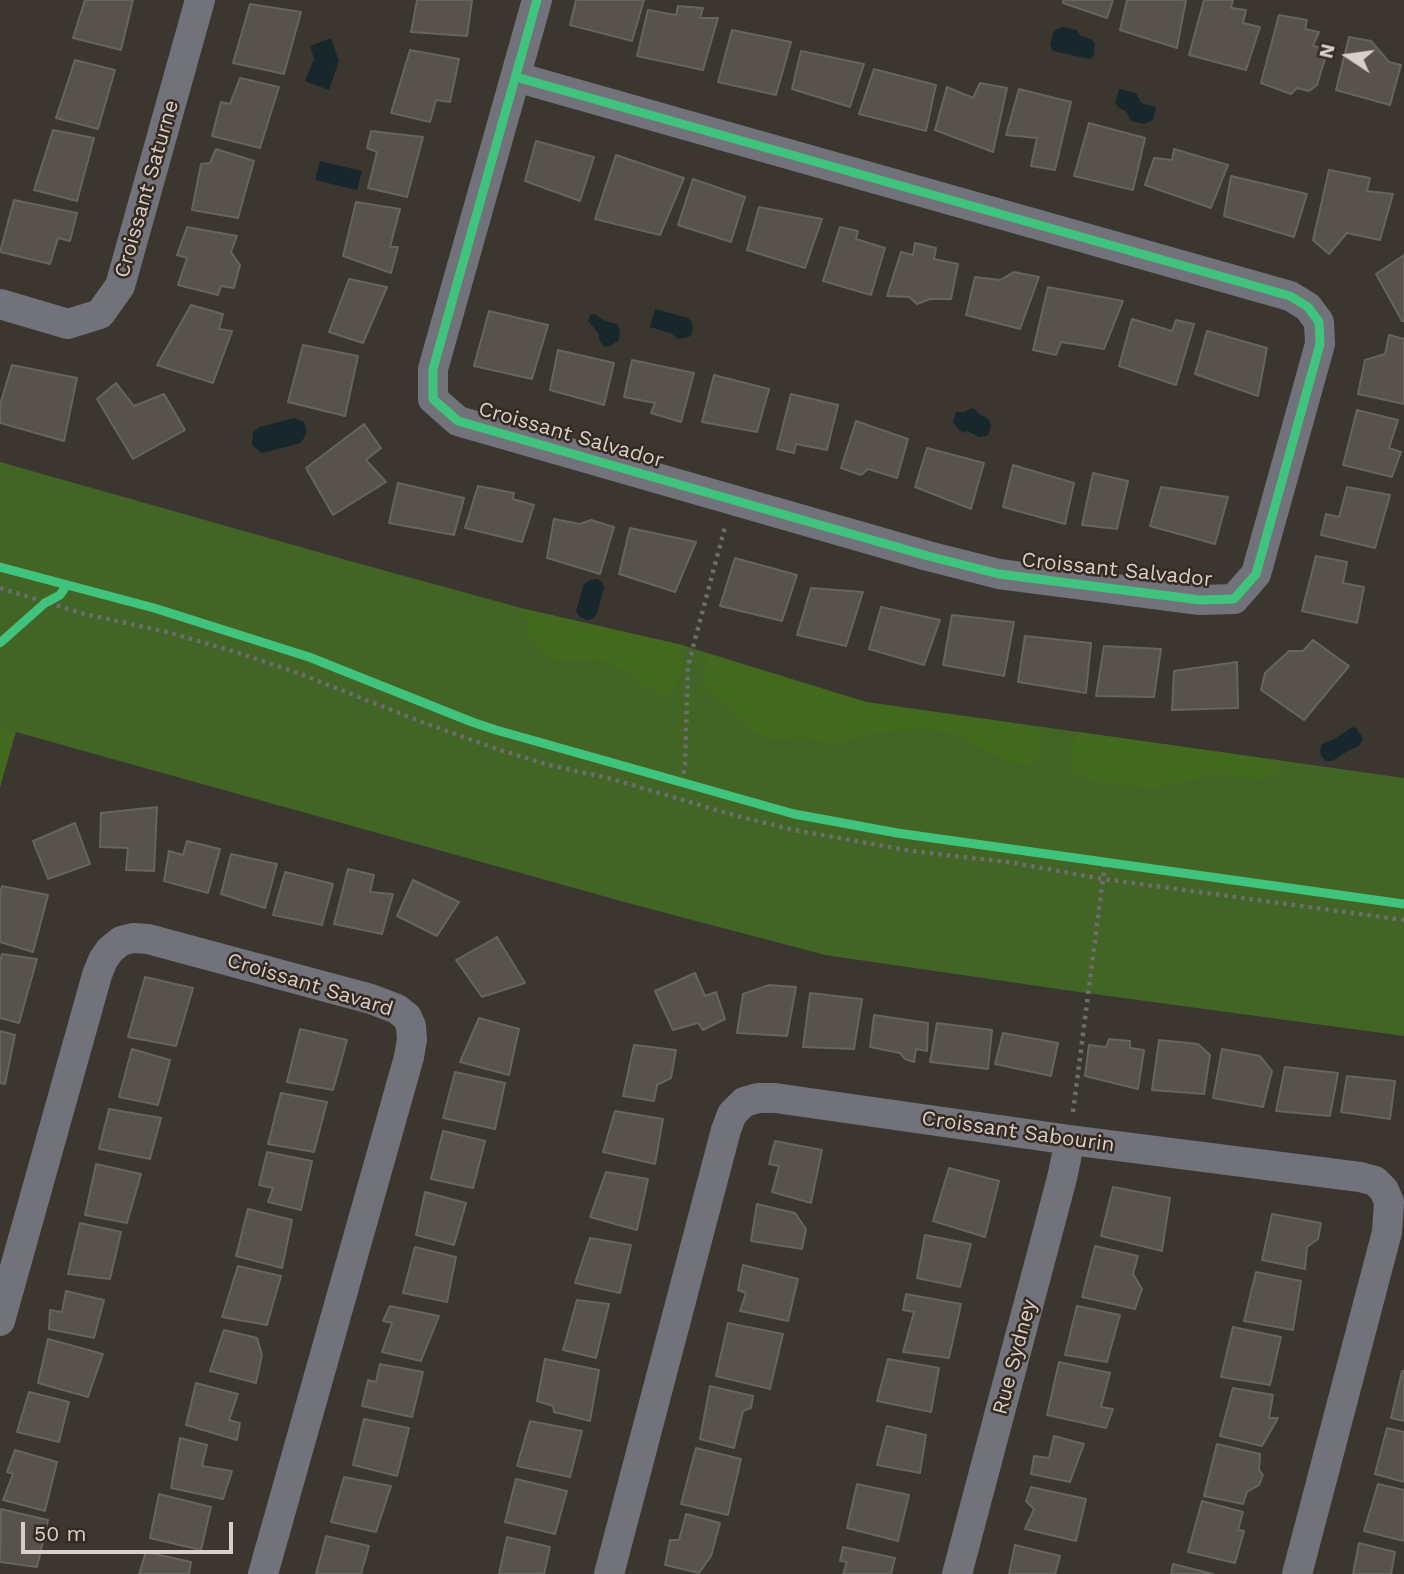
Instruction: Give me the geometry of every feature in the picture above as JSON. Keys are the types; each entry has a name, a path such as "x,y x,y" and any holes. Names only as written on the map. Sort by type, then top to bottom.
{"street":[{"name":"Croissant Saturne","path":"0,304 68,324 100,314 120,286 200,0"},
{"name":"Croissant Salvador","path":"516,77 1290,296 1308,307 1319,322 1320,344 1256,574 1234,599 1200,600 999,574 458,421 433,399 433,369 537,0"},
{"name":"Croissant Savard","path":"0,1321 97,975 110,950 121,941 133,938 148,939 371,999 397,1009 407,1017 412,1039 409,1057 263,1574"},
{"name":"Croissant Sabourin","path":"610,1574 726,1130 732,1114 744,1102 758,1098 1071,1128 1375,1181 1384,1190 1389,1202 1387,1232 1297,1574"},
{"name":"Rue Sydney","path":"957,1574 1062,1178 1071,1128"}],"path":[{"path":"681,782 685,765 688,666 727,519"},
{"path":"0,588 42,606 172,633 239,653 497,749 549,765 612,779 794,830 912,851 1015,863 1103,879 1404,920"},
{"path":"42,606 60,595"},
{"path":"669,778 694,786"},
{"path":"1092,860 1119,864"},
{"path":"1071,1128 1105,863"}],"green space":[{"path":"0,462 525,609 682,645 866,702 1404,778 1404,1036 825,955 628,903 16,732 0,787"},
{"path":"525,609 682,645 681,669 677,683 666,697 647,688 624,670 600,660 558,661 539,651 528,634"},
{"path":"709,654 866,702 1040,727 1041,758 1030,765 1007,762 956,735 925,728 861,736 839,744 803,737 769,739 749,729 734,712 714,698 706,686 703,673"},
{"path":"0,728 15,732 0,787"},
{"path":"1078,732 1284,761 1276,774 1265,780 1215,775 1153,789 1087,781 1072,771 1069,751"}],"shaded area":[{"path":"1062,27 1077,30 1081,36 1091,39 1095,43 1094,56 1089,59 1053,51 1050,45 1054,31"},
{"path":"331,38 339,61 329,90 305,81 314,59 310,46"},
{"path":"1119,89 1136,93 1141,103 1156,107 1153,120 1144,124 1131,121 1126,111 1115,103"},
{"path":"320,161 362,171 357,190 315,180"},
{"path":"655,309 688,318 693,327 692,333 689,337 679,339 670,333 650,327"},
{"path":"595,314 605,321 617,324 620,329 619,340 605,347 600,342 598,333 588,321 590,315"},
{"path":"972,408 989,420 991,425 987,436 979,437 967,431 962,433 953,422 956,412"},
{"path":"294,418 304,422 307,432 301,443 262,453 252,445 253,432 260,427"},
{"path":"597,579 602,582 604,588 597,614 587,620 580,617 576,611 584,584"},
{"path":"1352,727 1356,728 1363,738 1359,746 1332,761 1326,761 1321,756 1322,744"}],"building":[{"path":"85,0 133,0 121,50 73,38"},
{"path":"417,0 472,0 467,36 411,32"},
{"path":"576,0 644,0 632,41 570,25"},
{"path":"1063,0 1113,0 1107,18 1063,3"},
{"path":"1127,0 1186,0 1177,48 1120,30"},
{"path":"1204,0 1233,0 1231,8 1246,10 1243,23 1260,27 1246,70 1189,55"},
{"path":"250,4 301,12 284,74 233,63"},
{"path":"678,6 703,8 700,18 718,18 703,70 637,56 648,10 676,15"},
{"path":"1279,15 1307,20 1305,29 1319,32 1313,46 1328,49 1317,85 1309,91 1297,88 1291,94 1261,83"},
{"path":"732,30 791,42 776,95 718,82"},
{"path":"1349,37 1371,41 1389,62 1401,65 1390,105 1336,90"},
{"path":"410,50 459,59 450,102 436,100 430,122 391,113"},
{"path":"801,51 864,64 850,107 792,89"},
{"path":"75,60 115,70 98,129 56,118"},
{"path":"874,69 936,85 926,131 859,114"},
{"path":"240,78 279,87 260,148 212,136 221,102 230,104"},
{"path":"980,83 1007,88 993,152 935,130 947,87 973,98"},
{"path":"1019,89 1071,102 1055,170 1031,166 1037,138 1006,135"},
{"path":"1089,123 1145,138 1133,190 1074,176"},
{"path":"53,130 94,138 77,201 34,190"},
{"path":"371,131 423,137 407,197 368,188 377,152 367,148"},
{"path":"536,141 594,157 580,201 525,181"},
{"path":"216,149 254,161 238,218 192,210 201,164 210,163"},
{"path":"1174,149 1228,165 1211,208 1145,185 1154,158 1172,160"},
{"path":"616,155 684,178 660,235 595,219"},
{"path":"1329,170 1370,178 1367,191 1393,194 1380,240 1347,233 1329,254 1313,240"},
{"path":"1231,176 1307,194 1294,237 1224,216"},
{"path":"693,179 745,197 731,242 678,225"},
{"path":"14,200 77,213 70,241 58,238 50,264 0,252"},
{"path":"356,202 400,209 390,247 398,247 391,273 343,256"},
{"path":"759,207 822,219 805,268 747,250"},
{"path":"187,227 237,236 231,252 240,265 234,288 221,286 218,295 178,285 187,258 177,255"},
{"path":"840,227 858,231 856,239 885,248 871,295 823,281"},
{"path":"915,243 936,248 934,259 958,264 951,299 930,299 917,304 909,297 887,296 901,252 913,255"},
{"path":"1404,255 1404,321 1402,321 1376,274"},
{"path":"1014,272 1039,277 1020,329 966,315 975,277 1000,280"},
{"path":"349,279 387,287 363,343 329,332"},
{"path":"1048,287 1123,301 1104,349 1061,342 1056,355 1033,350"},
{"path":"191,305 223,314 219,329 232,331 213,383 157,365"},
{"path":"489,311 548,325 532,379 474,366"},
{"path":"1132,319 1172,331 1176,320 1194,324 1176,385 1119,366"},
{"path":"1207,331 1267,348 1258,396 1195,374"},
{"path":"1389,335 1404,339 1404,404 1358,394 1365,360 1385,354"},
{"path":"303,345 358,356 345,416 288,402"},
{"path":"558,350 614,363 604,405 550,390"},
{"path":"632,360 694,373 681,422 651,413 655,403 624,397"},
{"path":"12,365 77,378 64,441 0,423 0,405"},
{"path":"714,375 769,389 757,432 702,422"},
{"path":"116,383 134,406 164,394 185,430 133,459 97,399"},
{"path":"791,394 838,405 827,450 796,444 794,453 777,449"},
{"path":"1357,410 1398,420 1389,448 1401,452 1392,477 1343,465"},
{"path":"856,421 908,439 897,478 868,469 861,475 841,468"},
{"path":"364,424 381,448 366,460 386,482 333,515 306,468"},
{"path":"927,448 984,463 971,509 915,487"},
{"path":"1013,465 1074,483 1065,524 1003,507"},
{"path":"1093,473 1128,481 1117,529 1082,525"},
{"path":"398,483 464,498 454,535 389,523"},
{"path":"478,486 514,493 513,499 534,505 522,542 465,528"},
{"path":"1161,487 1228,497 1215,544 1150,526"},
{"path":"1347,487 1390,495 1375,548 1321,535 1326,514 1339,517"},
{"path":"554,519 580,524 591,520 614,527 600,574 547,558"},
{"path":"630,528 696,542 675,592 619,574"},
{"path":"1316,556 1347,562 1343,583 1364,587 1357,623 1302,611"},
{"path":"735,558 797,575 782,621 720,606"},
{"path":"811,588 863,592 846,646 797,635"},
{"path":"881,607 940,620 924,665 869,649"},
{"path":"952,615 1014,622 1004,676 943,665"},
{"path":"1025,636 1091,643 1086,693 1018,682"},
{"path":"1313,640 1349,666 1304,720 1261,690 1265,673 1289,651 1303,651"},
{"path":"1104,646 1161,649 1154,697 1096,696"},
{"path":"1237,662 1238,708 1172,710 1174,671"},
{"path":"157,807 154,871 126,870 128,848 100,847 101,813"},
{"path":"75,823 90,864 48,879 33,841"},
{"path":"187,841 220,849 208,893 164,881 169,851 183,855"},
{"path":"231,854 277,864 265,908 221,894"},
{"path":"348,869 374,875 370,892 393,894 382,934 334,924"},
{"path":"285,872 333,884 322,925 273,915"},
{"path":"413,880 459,902 437,936 397,916"},
{"path":"2,886 48,895 33,952 0,942"},
{"path":"497,937 525,983 482,997 456,960"},
{"path":"2,954 37,959 19,1023 0,1018"},
{"path":"695,973 705,996 716,992 725,1019 703,1030 698,1023 673,1030 655,991"},
{"path":"145,977 193,988 176,1046 128,1037"},
{"path":"769,985 796,987 787,1036 737,1033 743,994"},
{"path":"810,993 862,999 854,1049 803,1047"},
{"path":"874,1015 928,1023 927,1051 916,1049 914,1062 905,1059 900,1053 870,1047"},
{"path":"479,1018 519,1029 509,1075 460,1062"},
{"path":"937,1023 992,1030 988,1069 930,1062"},
{"path":"300,1029 347,1040 333,1090 287,1082"},
{"path":"0,1031 15,1035 5,1084 0,1083"},
{"path":"1003,1033 1058,1043 1051,1076 995,1064"},
{"path":"1109,1039 1130,1041 1130,1048 1144,1050 1138,1089 1085,1076 1089,1045 1106,1047"},
{"path":"1159,1040 1198,1044 1210,1055 1204,1094 1152,1090"},
{"path":"634,1045 676,1050 671,1078 657,1085 654,1101 623,1096"},
{"path":"132,1049 170,1060 158,1105 119,1097"},
{"path":"1222,1049 1260,1056 1272,1071 1263,1107 1213,1098"},
{"path":"1285,1067 1338,1073 1330,1116 1276,1111"},
{"path":"455,1072 505,1083 495,1129 443,1118"},
{"path":"1347,1076 1395,1081 1390,1119 1341,1112"},
{"path":"281,1093 327,1102 314,1152 268,1144"},
{"path":"109,1109 161,1118 150,1159 99,1149"},
{"path":"615,1111 663,1119 655,1164 603,1152"},
{"path":"443,1131 485,1141 473,1188 431,1179"},
{"path":"775,1141 822,1150 811,1203 772,1192 779,1166 769,1164"},
{"path":"267,1152 312,1161 301,1210 268,1202 273,1188 259,1185"},
{"path":"96,1164 141,1174 127,1223 85,1215"},
{"path":"949,1168 999,1181 985,1237 933,1221"},
{"path":"606,1172 648,1179 637,1230 590,1217"},
{"path":"1113,1187 1170,1198 1162,1251 1101,1236"},
{"path":"425,1192 466,1203 454,1245 416,1235"},
{"path":"757,1204 795,1213 806,1229 802,1249 751,1241"},
{"path":"248,1209 292,1220 282,1268 236,1256"},
{"path":"1272,1214 1321,1223 1318,1239 1307,1247 1305,1269 1262,1260"},
{"path":"80,1223 121,1232 110,1279 68,1274"},
{"path":"925,1235 971,1244 960,1287 917,1278"},
{"path":"590,1238 631,1245 620,1293 575,1283"},
{"path":"1095,1246 1138,1256 1133,1274 1142,1289 1135,1309 1082,1297"},
{"path":"415,1247 456,1257 447,1302 403,1293"},
{"path":"743,1265 798,1279 788,1321 740,1311 746,1293 738,1290"},
{"path":"238,1266 281,1276 267,1325 222,1317"},
{"path":"1256,1272 1301,1281 1293,1330 1244,1321"},
{"path":"66,1291 104,1300 94,1338 49,1329 50,1310 62,1312"},
{"path":"906,1294 961,1304 949,1358 903,1352 914,1312 903,1310"},
{"path":"577,1300 609,1304 596,1358 563,1350"},
{"path":"390,1306 439,1316 421,1361 382,1352 392,1323 383,1321"},
{"path":"1077,1306 1120,1315 1107,1362 1065,1355"},
{"path":"728,1323 783,1334 770,1389 716,1376"},
{"path":"1233,1327 1281,1337 1270,1385 1221,1377"},
{"path":"224,1330 257,1338 262,1355 256,1383 210,1371"},
{"path":"48,1339 103,1354 88,1397 38,1383"},
{"path":"545,1359 599,1370 590,1421 554,1412 553,1406 537,1401"},
{"path":"888,1359 939,1368 931,1412 877,1401"},
{"path":"1059,1362 1110,1373 1101,1407 1113,1409 1106,1428 1047,1415"},
{"path":"380,1364 423,1372 412,1417 362,1406 368,1380 376,1382"},
{"path":"1404,1371 1404,1421 1391,1418"},
{"path":"196,1383 238,1394 229,1420 240,1423 237,1440 186,1425"},
{"path":"710,1386 753,1396 751,1408 743,1411 734,1448 700,1439"},
{"path":"1233,1388 1273,1395 1269,1418 1278,1418 1262,1446 1220,1436"},
{"path":"29,1392 69,1402 59,1442 17,1432"},
{"path":"364,1419 409,1428 397,1476 353,1465"},
{"path":"530,1421 582,1431 570,1477 517,1466"},
{"path":"887,1426 926,1435 920,1473 877,1465"},
{"path":"1387,1428 1404,1432 1404,1482 1375,1474"},
{"path":"1054,1436 1084,1444 1070,1482 1031,1474 1034,1456 1049,1458"},
{"path":"180,1438 207,1445 202,1466 232,1471 223,1499 171,1488"},
{"path":"1217,1444 1260,1454 1259,1470 1263,1475 1259,1485 1247,1492 1243,1504 1204,1496"},
{"path":"696,1448 741,1459 728,1515 681,1504"},
{"path":"15,1450 57,1462 45,1511 3,1500 13,1474 7,1472"},
{"path":"344,1477 391,1486 376,1532 331,1522"},
{"path":"516,1479 567,1491 555,1534 505,1522"},
{"path":"857,1484 909,1495 898,1541 847,1528"},
{"path":"1378,1484 1404,1490 1404,1541 1364,1531"},
{"path":"1031,1487 1086,1499 1076,1541 1025,1529 1034,1509 1026,1501"},
{"path":"159,1494 211,1507 201,1550 150,1538"},
{"path":"1202,1501 1243,1512 1238,1530 1244,1531 1235,1563 1188,1552"},
{"path":"1,1509 48,1520 37,1567 0,1562"},
{"path":"686,1514 720,1523 711,1556 699,1573 665,1565 670,1540 679,1540"},
{"path":"326,1536 369,1546 361,1574 316,1574"},
{"path":"507,1537 550,1547 544,1574 499,1574"},
{"path":"1359,1543 1395,1552 1391,1574 1353,1574"},
{"path":"1015,1545 1060,1556 1055,1574 1009,1574"},
{"path":"843,1547 895,1558 891,1574 843,1574 847,1562 840,1561"},
{"path":"146,1552 191,1562 189,1574 139,1574"},
{"path":"1173,1564 1213,1574 1171,1574"}],"cycle path":[{"path":"516,77 1290,296 1308,307 1319,322 1320,344 1256,574 1234,599 1200,600 999,574 458,421 433,399 433,369 537,0"},
{"path":"0,567 154,608 309,657 496,730 794,814 897,833 1404,904"},
{"path":"0,643 45,603 60,595 66,586"}]}
